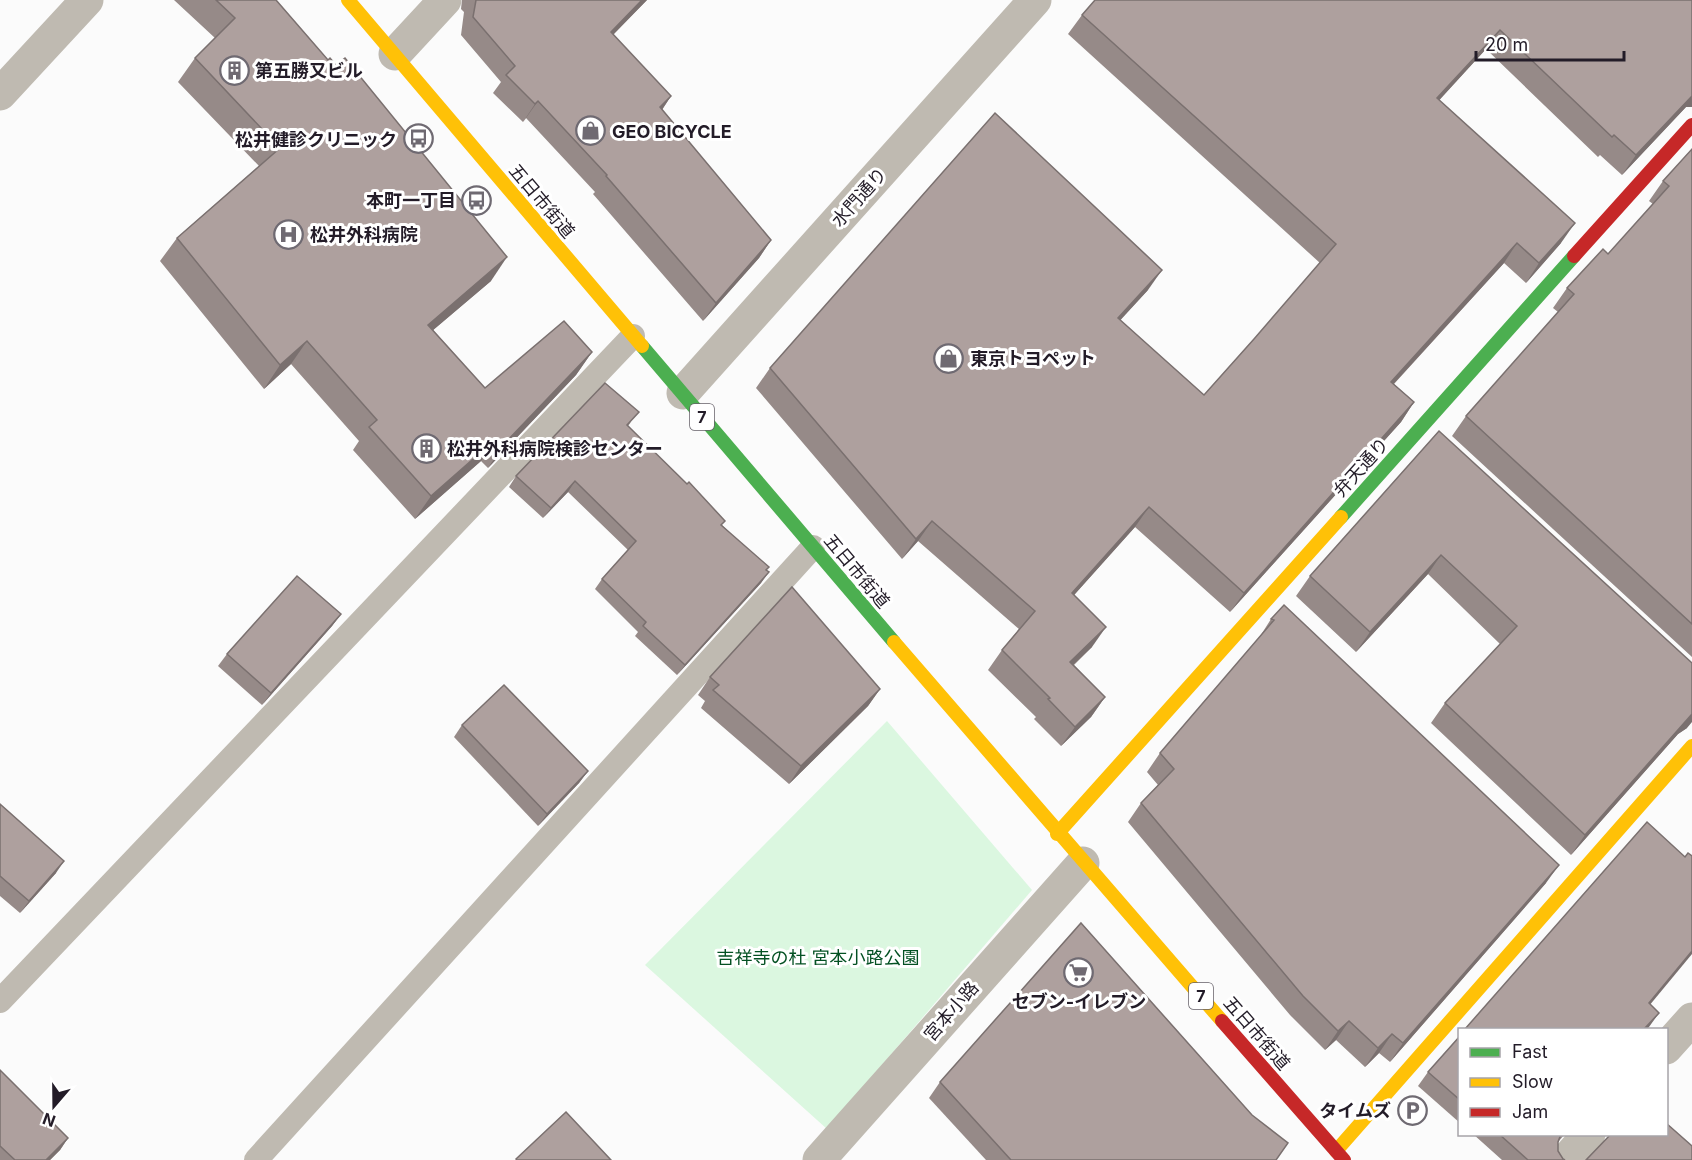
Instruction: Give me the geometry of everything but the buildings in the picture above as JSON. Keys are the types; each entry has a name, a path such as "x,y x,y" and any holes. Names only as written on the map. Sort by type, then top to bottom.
{"main road":[{"name":"五日市街道","path":"348,0 1056,834 1340,1155"},
{"name":"弁天通り","path":"1056,834 1269,596 1430,435 1692,124"},
{"path":"1340,1155 1692,746"}],"street":[{"path":"0,94 87,0"},
{"path":"395,54 445,0"},
{"name":"水門通り","path":"683,393 1035,0"},
{"path":"1269,596 1295,621"},
{"path":"1547,858 1573,883"},
{"name":"宮本小路","path":"819,1160 1083,863"},
{"path":"1668,1046 1692,1019"},
{"path":"1566,1160 1587,1136"}],"lane":[{"path":"0,1001 633,336"},
{"path":"255,1160 813,547"}],"green space":[{"name":"吉祥寺の杜 宮本小路公園","path":"887,721 1032,890 827,1129 645,965"}],"traffic: fast":[{"path":"1341,517 1574,256"},
{"path":"642,346 894,642"}],"traffic: slow":[{"path":"348,0 642,346"},
{"path":"1057,834 1341,517"},
{"path":"894,642 1222,1021"},
{"path":"1336,1151 1692,746"}],"traffic: jam":[{"path":"1574,256 1692,125"},
{"path":"1222,1021 1344,1160"}],"place":[{"name":"第五勝又ビル","path":"234,70"},
{"name":"GEO BICYCLE","path":"591,131"},
{"name":"松井健診クリニック","path":"418,139"},
{"name":"本町一丁目","path":"477,200"},
{"name":"松井外科病院","path":"289,234"},
{"name":"東京トヨペット","path":"949,358"},
{"name":"松井外科病院検診センター","path":"426,448"},
{"name":"セブン-イレブン","path":"1079,972"},
{"name":"タイムズ","path":"1412,1110"}]}
